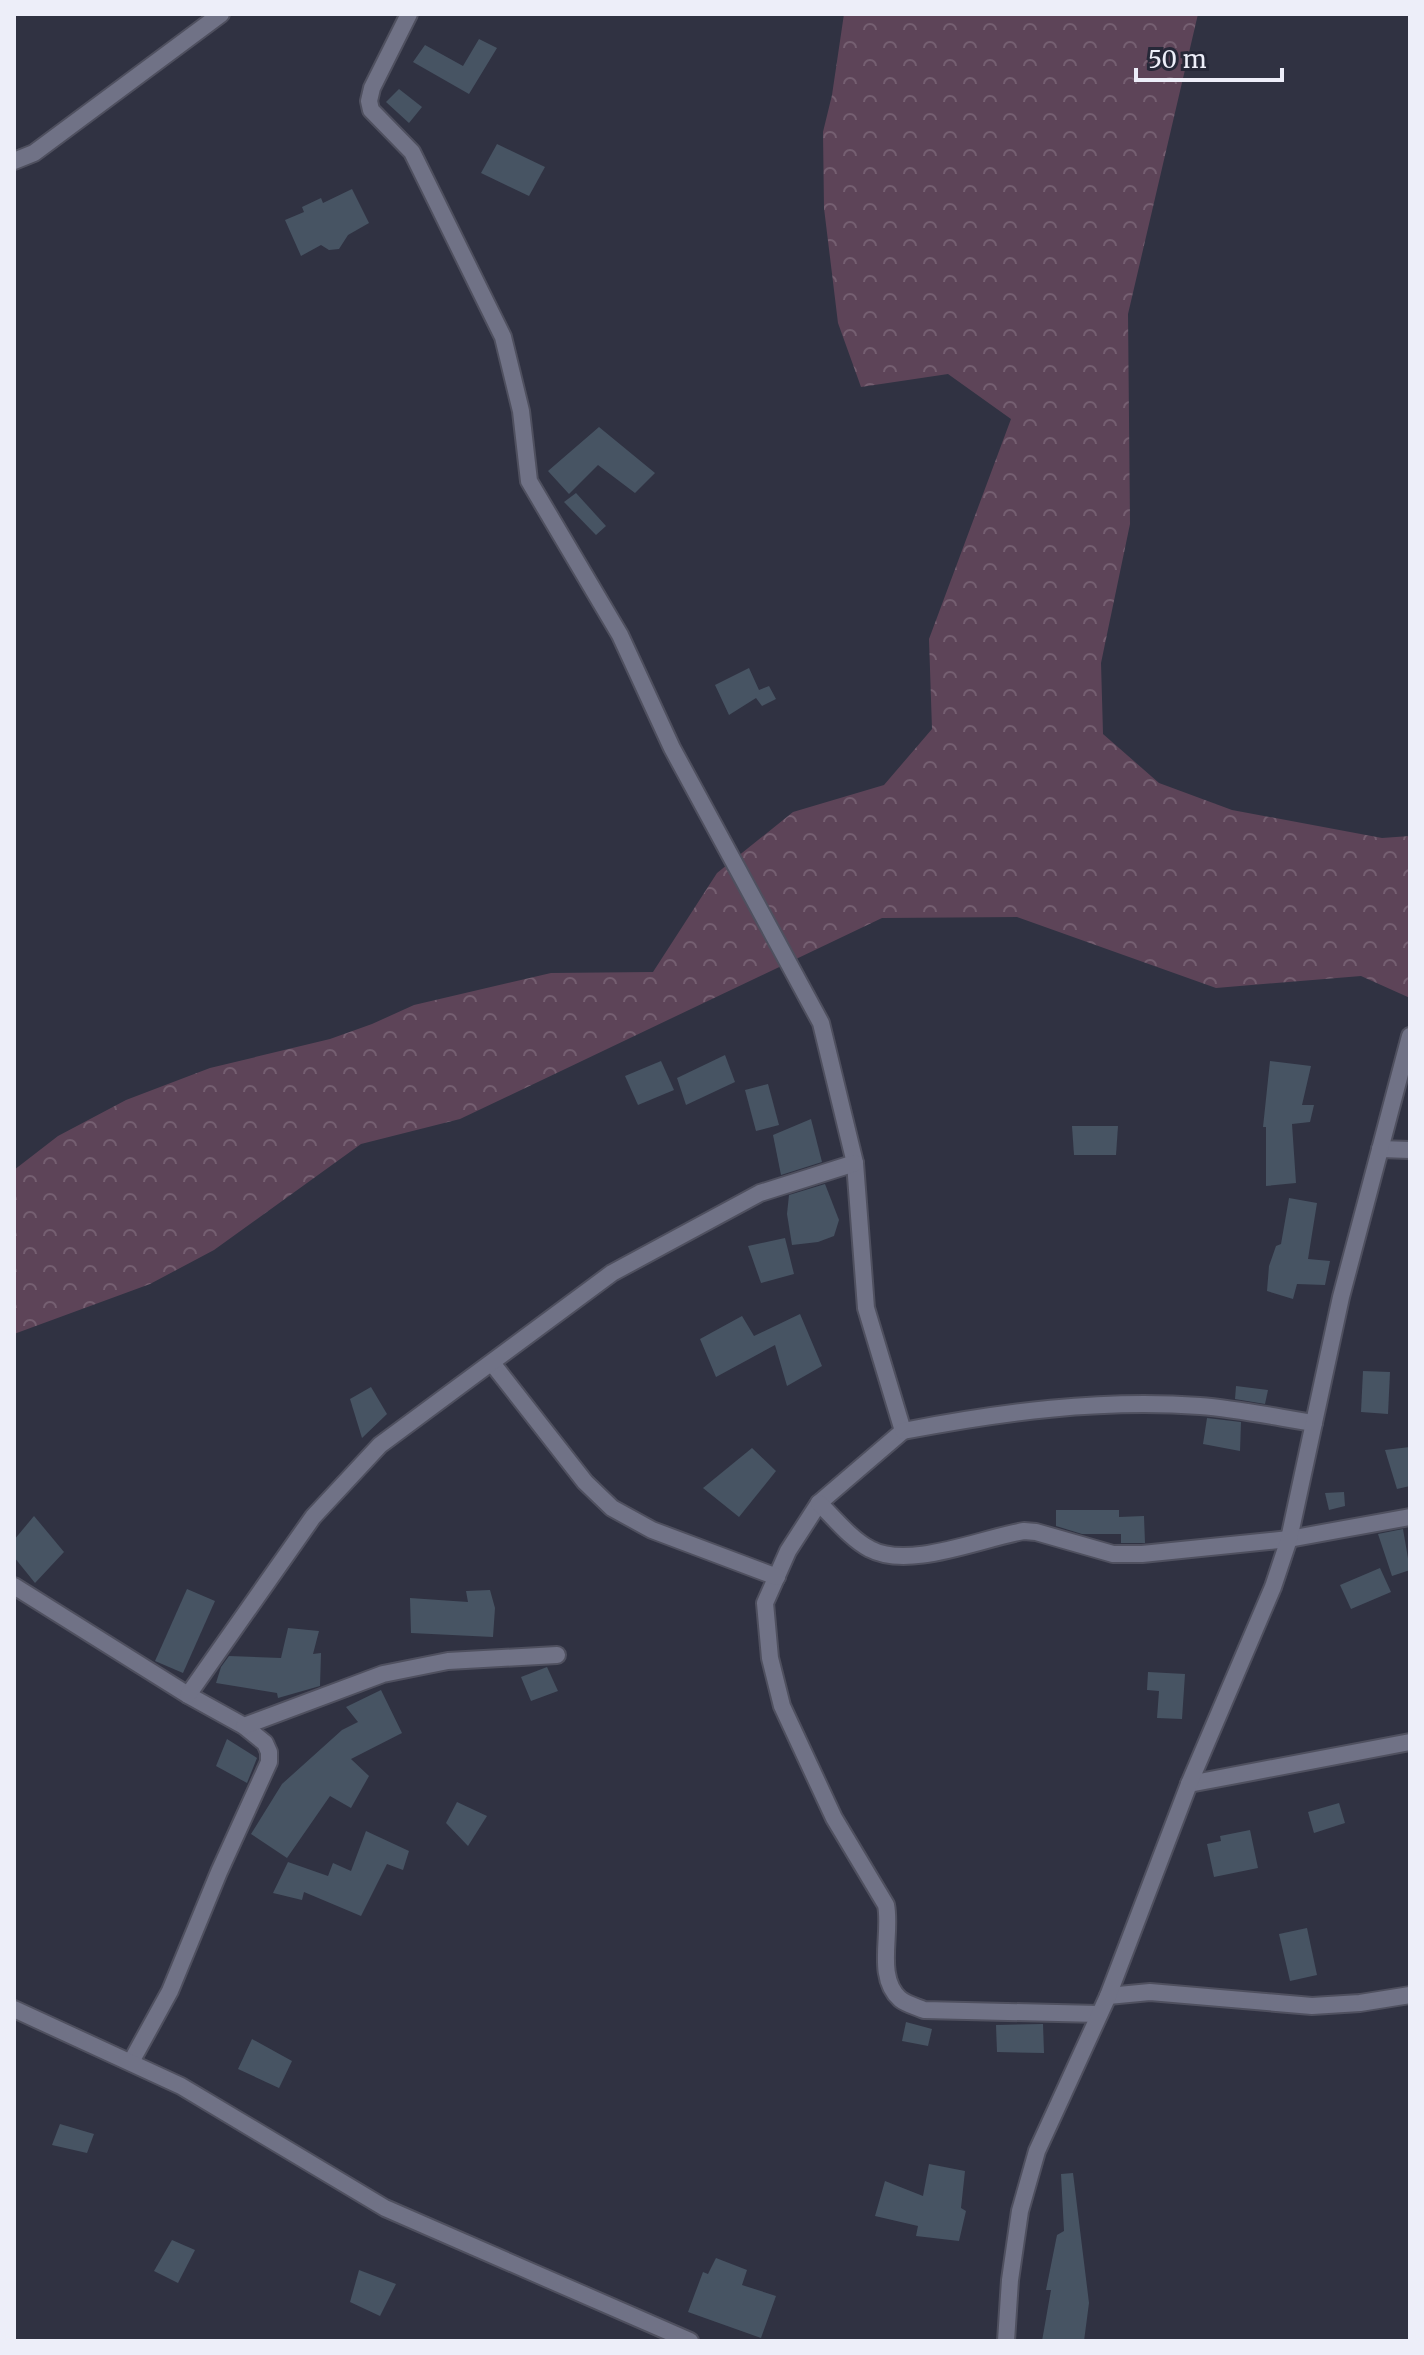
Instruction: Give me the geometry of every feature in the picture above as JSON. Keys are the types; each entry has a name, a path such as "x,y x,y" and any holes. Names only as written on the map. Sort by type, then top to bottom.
{"street":[{"path":"14,161 34,153 221,14"},
{"path":"409,14 372,88 369,101 371,110 412,152 503,337 521,411 529,481 620,635 672,748 821,1023 855,1163 866,1308 903,1431"},
{"path":"1006,2341 1010,2280 1020,2211 1037,2151 1108,1996 1189,1784 1273,1587 1289,1539 1341,1297 1410,1036"},
{"path":"1380,1149 1410,1150"},
{"path":"188,1695 313,1517 380,1445 612,1273 760,1193 855,1163"},
{"path":"492,1363 585,1482 612,1508 652,1530 777,1577"},
{"path":"1099,2014 924,2010 900,1999 887,1970 889,1919 886,1905 834,1818 782,1706 770,1658 765,1603 788,1551 819,1503 903,1431 1002,1412 1096,1405 1200,1406 1314,1423"},
{"path":"819,1503 868,1549 903,1556 1024,1531 1113,1554 1142,1554 1289,1539 1410,1517"},
{"path":"14,1586 188,1695 244,1726 265,1743 269,1752 269,1762 170,1991 131,2062"},
{"path":"244,1726 383,1674 461,1660 557,1655"},
{"path":"1189,1784 1410,1742"},
{"path":"1108,1996 1150,1992 1312,2006 1410,1995"},
{"path":"14,2009 181,2086 385,2208 690,2341"}],"green space":[{"path":"844,14 1198,14 1128,314 1130,524 1101,663 1103,734 1159,783 1232,810 1382,838 1410,836 1410,998 1361,976 1216,988 1017,917 882,918 460,1119 361,1144 214,1250 150,1284 14,1334 14,1170 58,1136 126,1100 210,1068 330,1039 414,1005 551,973 653,972 717,873 793,812 884,785 932,729 929,639 1011,419 948,374 861,387 838,323 824,208 823,132"}],"building":[{"path":"479,39 497,48 469,94 413,62 425,45 463,66"},
{"path":"399,89 422,107 409,123 386,102"},
{"path":"497,144 545,167 529,196 481,173"},
{"path":"352,189 369,223 348,235 339,249 329,250 321,245 301,256 285,220 304,212 302,207 321,198 323,203"},
{"path":"599,427 655,473 635,493 598,465 569,494 548,471"},
{"path":"576,493 606,526 596,535 564,502"},
{"path":"749,668 759,690 769,686 776,699 762,706 756,698 729,715 715,685"},
{"path":"725,1055 735,1082 686,1105 677,1078"},
{"path":"661,1061 674,1090 638,1105 625,1076"},
{"path":"1270,1061 1311,1066 1302,1105 1314,1105 1310,1122 1292,1124 1296,1183 1266,1186 1266,1127 1263,1127"},
{"path":"768,1084 779,1125 756,1131 745,1090"},
{"path":"811,1119 822,1162 781,1175 773,1135"},
{"path":"1072,1126 1118,1126 1116,1155 1074,1155"},
{"path":"825,1184 839,1220 834,1236 818,1242 792,1245 787,1214 789,1195"},
{"path":"1289,1198 1317,1203 1308,1259 1330,1261 1325,1285 1297,1284 1293,1299 1267,1291 1269,1266 1276,1246 1281,1244"},
{"path":"785,1238 794,1274 761,1283 748,1246"},
{"path":"800,1314 822,1366 787,1386 775,1345 716,1377 700,1339 742,1316 754,1336"},
{"path":"1363,1371 1390,1372 1388,1414 1361,1412"},
{"path":"1236,1386 1268,1390 1265,1404 1235,1399"},
{"path":"371,1387 387,1414 362,1438 350,1399"},
{"path":"1207,1418 1241,1422 1240,1451 1203,1444"},
{"path":"1410,1447 1410,1486 1397,1489 1385,1450"},
{"path":"752,1448 776,1471 739,1517 703,1488"},
{"path":"1344,1492 1345,1506 1329,1510 1325,1493"},
{"path":"1056,1510 1119,1510 1119,1517 1144,1516 1145,1543 1121,1543 1121,1534 1082,1534 1056,1526"},
{"path":"34,1516 64,1552 35,1583 14,1557 14,1540"},
{"path":"1403,1529 1410,1570 1392,1576 1378,1534"},
{"path":"1380,1568 1391,1592 1351,1609 1340,1585"},
{"path":"187,1589 215,1601 183,1673 155,1661"},
{"path":"490,1590 495,1608 493,1637 411,1633 410,1598 468,1602 466,1591"},
{"path":"288,1628 319,1631 313,1654 321,1653 320,1686 278,1698 277,1693 216,1683 221,1667 229,1656 281,1658"},
{"path":"547,1667 558,1691 531,1701 521,1677"},
{"path":"1148,1672 1185,1674 1182,1719 1157,1718 1159,1691 1147,1690"},
{"path":"381,1690 402,1733 351,1759 369,1776 351,1808 330,1796 287,1858 251,1834 282,1784 342,1730 358,1722 346,1707"},
{"path":"227,1739 257,1758 247,1783 216,1766"},
{"path":"457,1802 487,1816 468,1846 446,1823"},
{"path":"1339,1803 1345,1823 1314,1833 1308,1812"},
{"path":"1250,1830 1258,1868 1214,1877 1207,1844 1221,1841 1220,1836"},
{"path":"366,1831 409,1851 403,1870 387,1864 361,1916 304,1892 302,1900 273,1893 288,1862 328,1876 333,1863 351,1871"},
{"path":"1307,1928 1317,1975 1290,1981 1279,1934"},
{"path":"906,2022 932,2029 928,2046 902,2041"},
{"path":"1043,2024 1044,2053 997,2052 996,2025"},
{"path":"252,2039 292,2061 279,2088 238,2069"},
{"path":"60,2124 94,2134 87,2153 52,2145"},
{"path":"929,2164 965,2171 961,2208 966,2211 959,2241 916,2236 918,2226 875,2216 885,2181 923,2196"},
{"path":"1073,2173 1089,2303 1084,2341 1042,2341 1051,2290 1046,2290 1057,2235 1064,2231 1061,2174"},
{"path":"172,2240 195,2250 178,2283 154,2271"},
{"path":"716,2258 747,2270 742,2285 776,2296 761,2338 688,2312 703,2272 708,2274"},
{"path":"359,2270 396,2284 380,2316 350,2302"}]}
